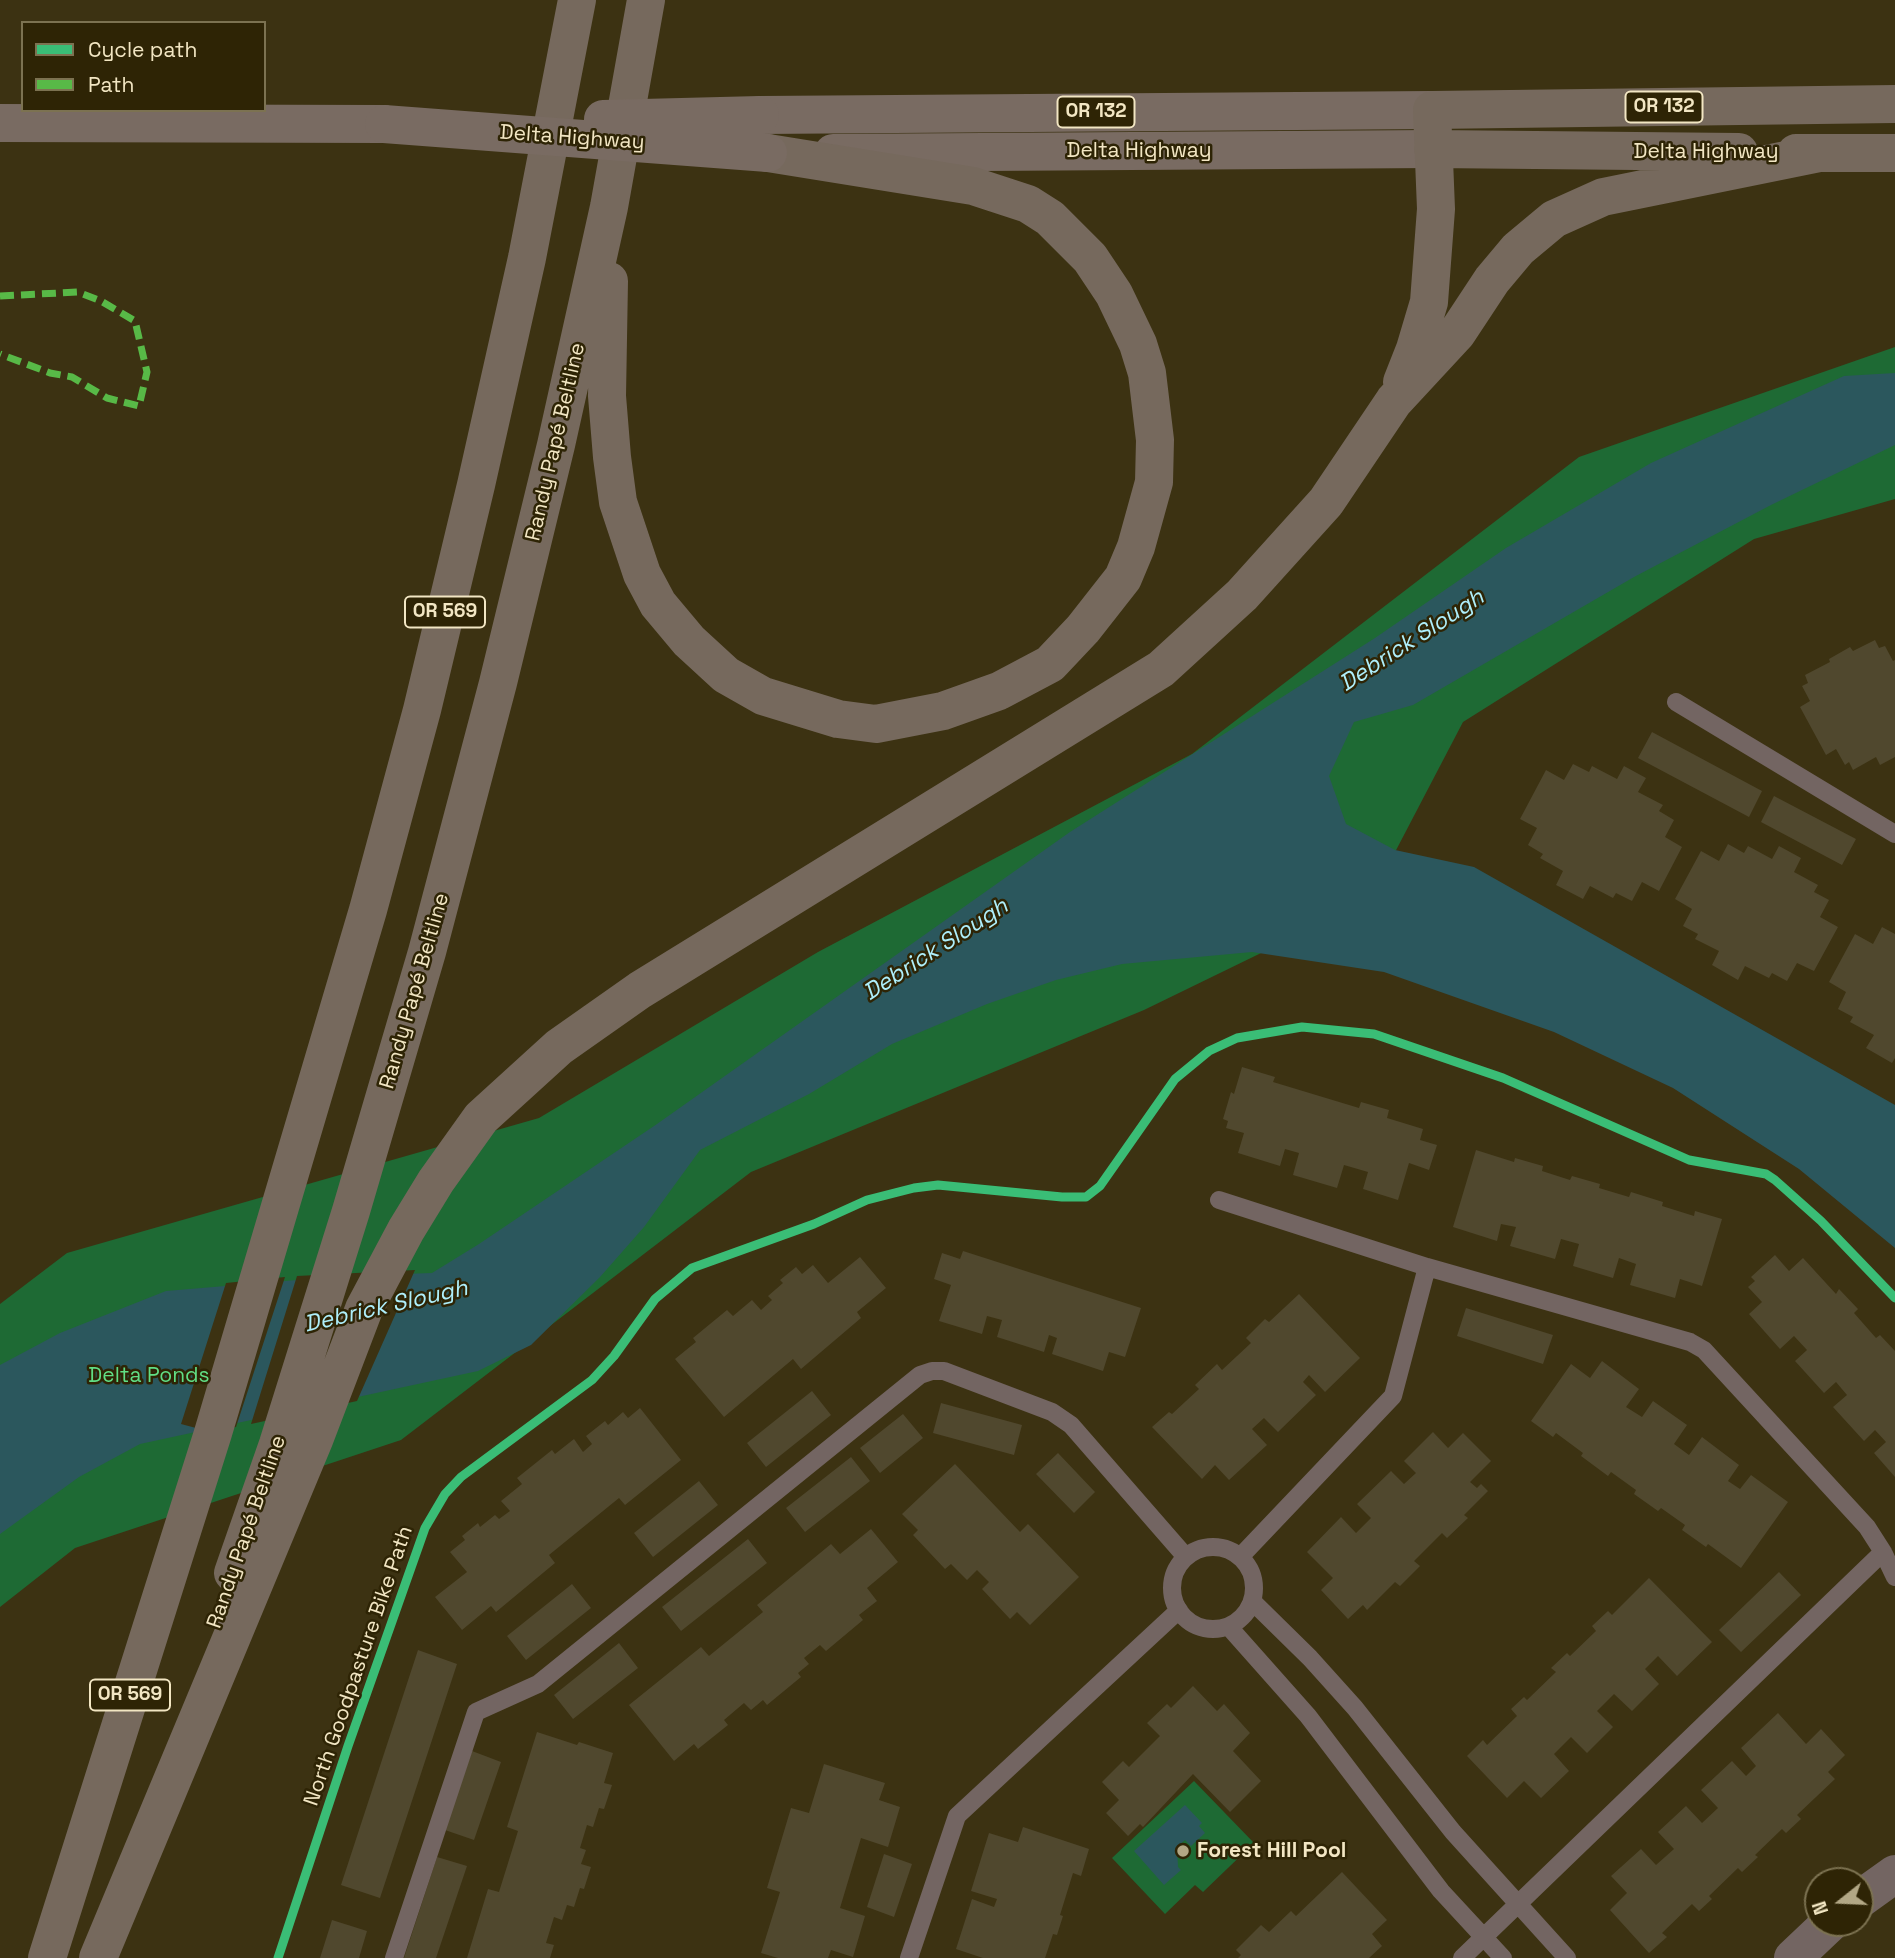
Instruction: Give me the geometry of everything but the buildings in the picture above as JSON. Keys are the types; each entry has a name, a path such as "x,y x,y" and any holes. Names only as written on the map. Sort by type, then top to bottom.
{"highway":[{"path":"527,258 549,0"},
{"name":"OR 569","path":"47,1958 213,1433 368,910 422,710 527,258 577,0"},
{"name":"Randy Papé Beltline","path":"296,1442 351,1211 427,952 498,682 556,445 609,207 646,0"},
{"name":"Delta Highway","path":"0,124 384,124 760,115 1895,104"},
{"path":"1394,401 1415,349 1429,302 1436,209 1432,110"},
{"name":"Delta Highway","path":"384,124 768,153 1433,149 1895,153"},
{"path":"609,207 607,396 612,457 618,502 642,575 657,604 688,641 726,675 763,696 838,719 876,724 943,711 999,691 1050,664 1083,629 1123,578 1136,547 1154,482 1155,440 1147,373 1138,344 1114,294 1090,258 1050,218 1027,204 973,186 768,153"},
{"path":"98,1958 296,1442 385,1267 436,1181 481,1118 559,1047 663,975 1161,669 1242,595 1326,502 1394,401 1457,333 1492,280 1518,249 1554,219 1603,197 1820,153"}],"street":[{"path":"1874,1889 1895,1874"},
{"path":"1793,1958 1815,1937"}],"lane":[{"path":"1676,702 1895,834"},
{"path":"1219,1200 1427,1267 1690,1342 1704,1350 1867,1527 1884,1552 1895,1577"},
{"path":"1240,1557 1393,1396 1427,1267"},
{"path":"394,1958 475,1712 538,1684 920,1375 944,1371 1052,1412 1071,1425 1186,1557"},
{"path":"1214,1547 1228,1550 1240,1557 1249,1568 1254,1581 1254,1596 1249,1609 1239,1621 1229,1627 1215,1630 1201,1628 1188,1621 1178,1610 1173,1597 1173,1582 1177,1569 1186,1557 1200,1549 1214,1547"},
{"path":"1462,1958 1884,1552"},
{"path":"1252,1601 1310,1658 1355,1708 1453,1832 1567,1958"},
{"path":"909,1958 957,1816 1178,1610"},
{"path":"1229,1627 1308,1716 1441,1891 1503,1958"}],"green space":[{"name":"Delta Ponds","path":"1895,347 1895,499 1754,539 1463,722 1370,900 1144,1010 751,1172 401,1440 75,1548 0,1607 0,1304 67,1253 539,1118 818,952 1192,754 1579,457"},
{"name":"Forest Hill Pool","path":"1194,1781 1254,1843 1203,1892 1195,1885 1165,1914 1112,1858"}],"water":[{"name":"Debrick Slough","path":"1895,373 1895,445 1771,505 1634,577 1413,705 1354,722 1329,776 1346,824 1395,850 1474,867 1895,1105 1895,1248 1799,1169 1673,1088 1554,1032 1384,972 1252,952 1122,964 1056,980 987,1004 892,1044 809,1094 700,1150 644,1227 600,1277 531,1345 478,1371 140,1444 79,1477 0,1534 0,1365 60,1333 166,1291 345,1276 432,1273 657,1124 1070,832 1375,638 1506,548 1651,463 1844,376"},
{"path":"1185,1805 1202,1823 1199,1826 1205,1833 1191,1846 1185,1840 1177,1847 1178,1867 1181,1870 1164,1885 1134,1851"}],"pier":[{"path":"415,1270 357,1401 251,1424 297,1276"},
{"path":"285,1277 236,1427 211,1432 181,1424 226,1283"}],"marked path":[{"path":"0,296 78,292 101,301 135,321 147,372 139,406 107,398 72,377 50,373 0,354"}],"cycle path":[{"name":"North Goodpasture Bike Path","path":"278,1958 348,1746 425,1528 445,1494 461,1477 592,1380 614,1356 655,1299 692,1268 814,1224 867,1200 914,1188 938,1185 1086,1197 1100,1186 1175,1079 1209,1051 1237,1038 1302,1027 1374,1034 1503,1078 1689,1160 1766,1174 1821,1221 1895,1298"}],"place":[{"name":"Forest Hill Pool","path":"1183,1851"}]}
